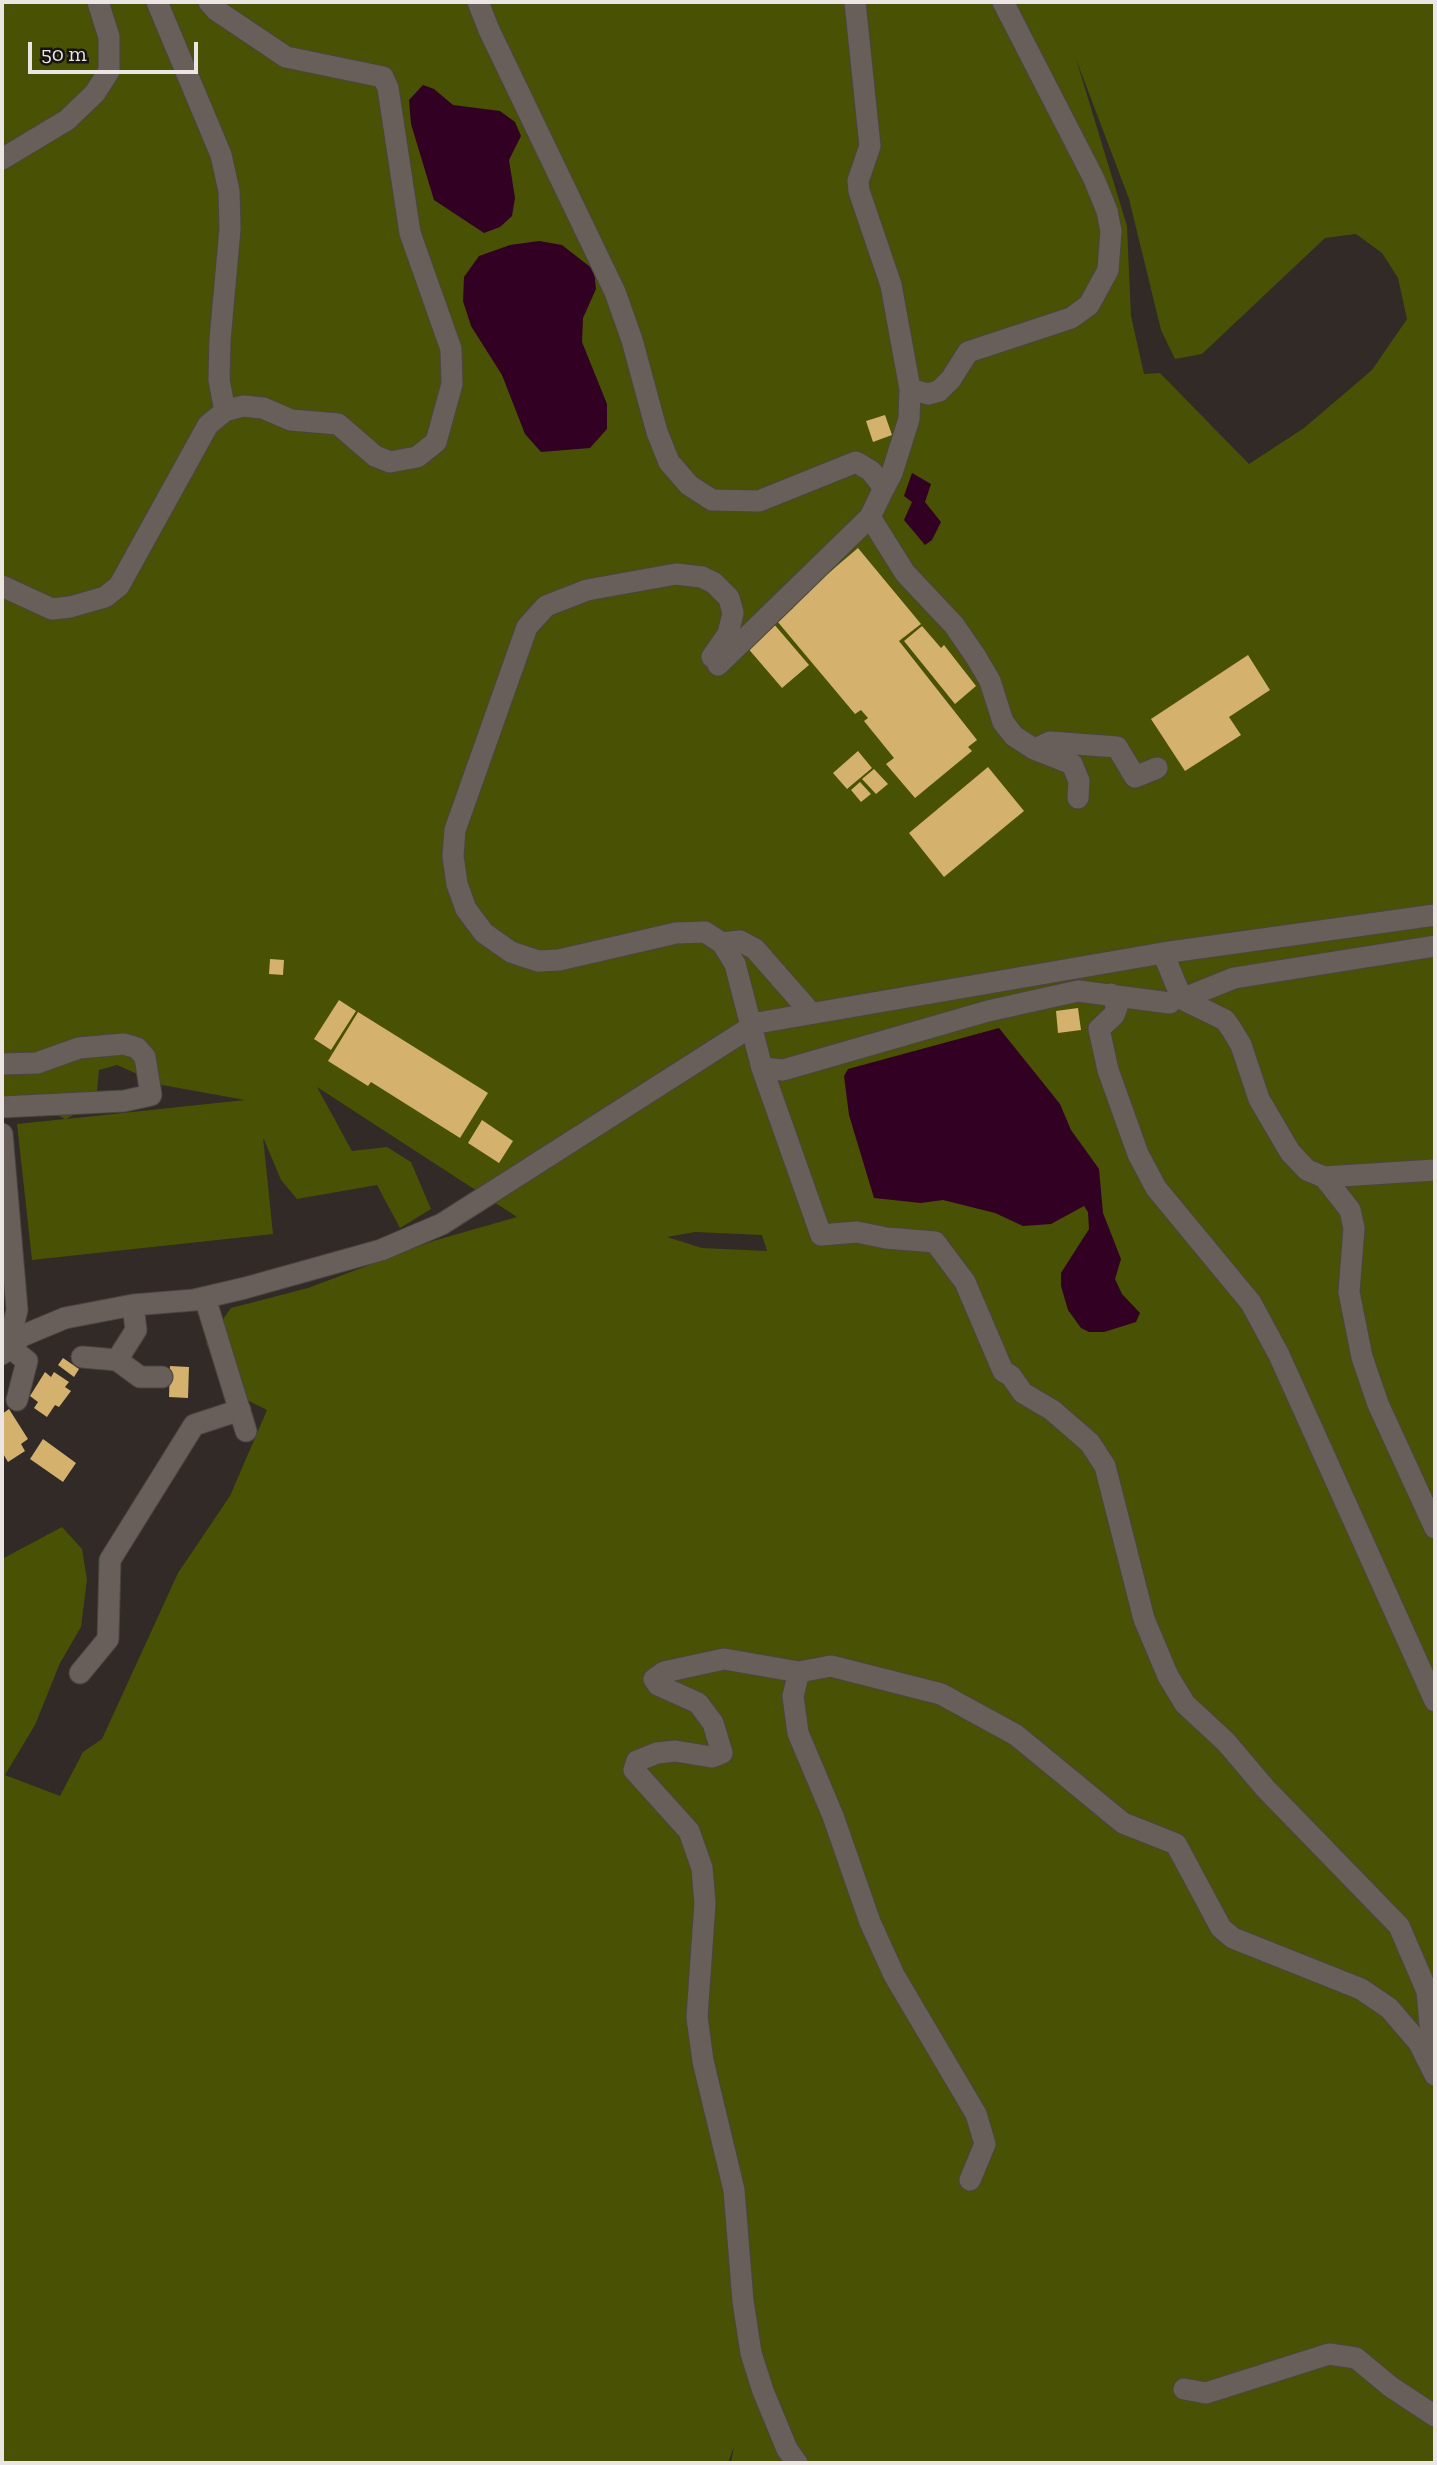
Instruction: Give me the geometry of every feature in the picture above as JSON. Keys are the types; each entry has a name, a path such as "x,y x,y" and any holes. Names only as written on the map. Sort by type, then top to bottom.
{"street":[{"path":"2,159 67,120 95,93 109,71 109,37 98,2"},
{"path":"157,2 221,155 229,191 230,229 219,380 225,411"},
{"path":"2,586 52,609 105,597 119,586 208,425 225,411 243,406 263,408 291,420 338,424 375,456 390,462 417,457 436,442 452,384 451,349 410,233 388,88 383,76 286,57 216,10 209,2"},
{"path":"478,2 615,292 632,340 657,432 669,462 689,485 712,500 759,501 856,462 871,471 884,488"},
{"path":"855,2 870,146 858,181 859,191 891,285 910,389 909,419 892,473 870,517 715,661 728,634 733,613 729,598 714,583 702,576 676,574 587,590 546,606 527,627 455,830 453,856 457,884 466,909 484,933 511,952 538,961 559,960 676,933 705,932 722,943 735,964 748,1027 821,1235 857,1232 935,1242 974,1300 980,1323 1003,1371 1011,1376 1023,1393 1052,1410 1090,1443 1105,1466 1144,1619 1168,1676 1185,1704 1226,1742 1265,1788 1399,1926 1427,1991 1432,2068"},
{"path":"910,389 928,394 939,391 951,379 968,352 1071,317 1089,305 1108,270 1111,231 1107,211 1094,179 1003,2"},
{"path":"870,517 905,573 954,625 976,656 990,681 1003,722 1014,736 1034,749 1072,764 1079,781 1078,798"},
{"path":"1034,749 1050,742 1117,747 1135,776 1157,768"},
{"path":"5,1350 47,1323 97,1310 205,1298 381,1250 442,1224 748,1027 811,1013 1163,953 1435,915"},
{"path":"722,943 740,941 755,949 811,1013"},
{"path":"1176,1001 1234,978 1435,946"},
{"path":"1163,953 1176,1001"},
{"path":"762,1068 783,1070 880,1040 1040,998 1078,991 1176,1001 1225,1020 1241,1045 1259,1099 1270,1121 1290,1152 1307,1170 1324,1177 1435,1170"},
{"path":"1111,994 1117,1007 1114,1015 1099,1029 1108,1070 1138,1154 1156,1188 1251,1303 1279,1355 1435,1701"},
{"path":"2,1064 37,1063 79,1048 124,1044 137,1048 145,1057 151,1095 124,1101 2,1107"},
{"path":"2,1134 17,1310 5,1350"},
{"path":"1324,1177 1350,1210 1354,1228 1349,1292 1362,1357 1378,1404 1435,1528"},
{"path":"80,1673 108,1639 110,1560 194,1426 243,1421 205,1298"},
{"path":"117,1360 136,1330 133,1306"},
{"path":"5,1350 27,1361 17,1400"},
{"path":"82,1357 117,1360 140,1377 162,1377"},
{"path":"797,2463 787,2449 763,2391 751,2353 743,2301 734,2190 703,2061 697,2017 705,1903 702,1868 689,1831 634,1770 637,1761 657,1753 674,1751 712,1756 722,1753 713,1723 698,1703 658,1685 654,1679 664,1672 724,1659 799,1672 831,1666 941,1694 1016,1735 1123,1823 1176,1844 1220,1928 1233,1938 1361,1989 1389,2008 1419,2043 1432,2068"},
{"path":"799,1672 793,1696 798,1733 833,1816 870,1922 894,1975 976,2114 985,2144 970,2180"},
{"path":"1184,2389 1206,2393 1329,2354 1356,2358 1391,2387 1435,2416"}],"green space":[{"path":"2,2 1435,2 1435,2463 731,2463 734,2446 728,2463 2,2463 2,1559 62,1527 82,1549 87,1579 81,1627 60,1663 35,1725 5,1775 60,1796 83,1752 102,1739 178,1573 230,1496 267,1410 229,1391 206,1343 231,1308 308,1288 433,1241 517,1217 317,1087 352,1151 387,1147 411,1162 431,1209 400,1228 377,1185 297,1199 281,1180 263,1137 273,1234 32,1260 17,1124 65,1119 42,1107 2,1111","holes":["1076,59 1129,199 1161,330 1175,359 1202,354 1325,238 1356,234 1382,253 1398,278 1407,319 1372,370 1304,428 1249,464 1160,373 1144,374 1131,316 1127,226","117,1065 162,1085 245,1100 66,1119 96,1103 99,1070","695,1232 762,1235 767,1251 702,1248 667,1237"]}],"shaded area":[{"path":"423,85 434,89 453,105 500,111 515,122 521,136 509,160 515,198 512,216 500,227 484,233 434,200 411,124 409,100"},
{"path":"539,241 562,245 594,270 596,289 583,318 582,342 607,404 607,429 590,448 541,452 525,434 502,375 471,326 463,301 464,277 479,256 510,245"},
{"path":"912,473 931,484 925,502 941,522 932,540 925,545 904,520 912,502 904,496"},
{"path":"999,1028 1060,1104 1071,1130 1099,1169 1103,1213 1121,1259 1115,1279 1122,1294 1140,1313 1136,1322 1104,1332 1089,1332 1081,1328 1068,1310 1061,1286 1061,1273 1089,1229 1088,1212 1084,1206 1051,1224 1023,1226 995,1213 943,1200 921,1203 874,1198 849,1115 844,1076 848,1069"}],"building":[{"path":"885,415 892,435 873,442 866,421"},
{"path":"858,548 921,624 899,641 977,740 968,747 972,751 915,798 886,764 894,758 864,721 868,718 861,710 855,714 777,621 793,608 791,605"},
{"path":"773,623 809,665 782,688 746,646"},
{"path":"922,626 941,648 944,645 976,686 955,704 904,641"},
{"path":"1248,655 1270,690 1229,717 1241,735 1185,771 1151,719"},
{"path":"858,751 872,768 847,789 833,773"},
{"path":"988,767 1024,811 944,877 909,833"},
{"path":"874,769 888,784 876,794 862,779"},
{"path":"860,782 871,794 861,802 851,790"},
{"path":"270,959 284,960 283,975 269,974"},
{"path":"339,1000 356,1011 331,1050 314,1039"},
{"path":"1078,1008 1081,1030 1058,1033 1056,1011"},
{"path":"358,1012 488,1093 460,1138 371,1082 368,1086 328,1061"},
{"path":"482,1120 513,1141 499,1163 468,1143"},
{"path":"63,1358 79,1369 74,1377 58,1365"},
{"path":"170,1366 189,1367 188,1398 169,1397"},
{"path":"45,1372 51,1377 54,1372 69,1382 65,1387 71,1391 59,1407 55,1405 47,1417 34,1408 38,1402 30,1396"},
{"path":"9,1409 28,1439 21,1444 25,1451 8,1462 2,1452 2,1414"},
{"path":"43,1439 76,1463 63,1482 30,1459"}]}
